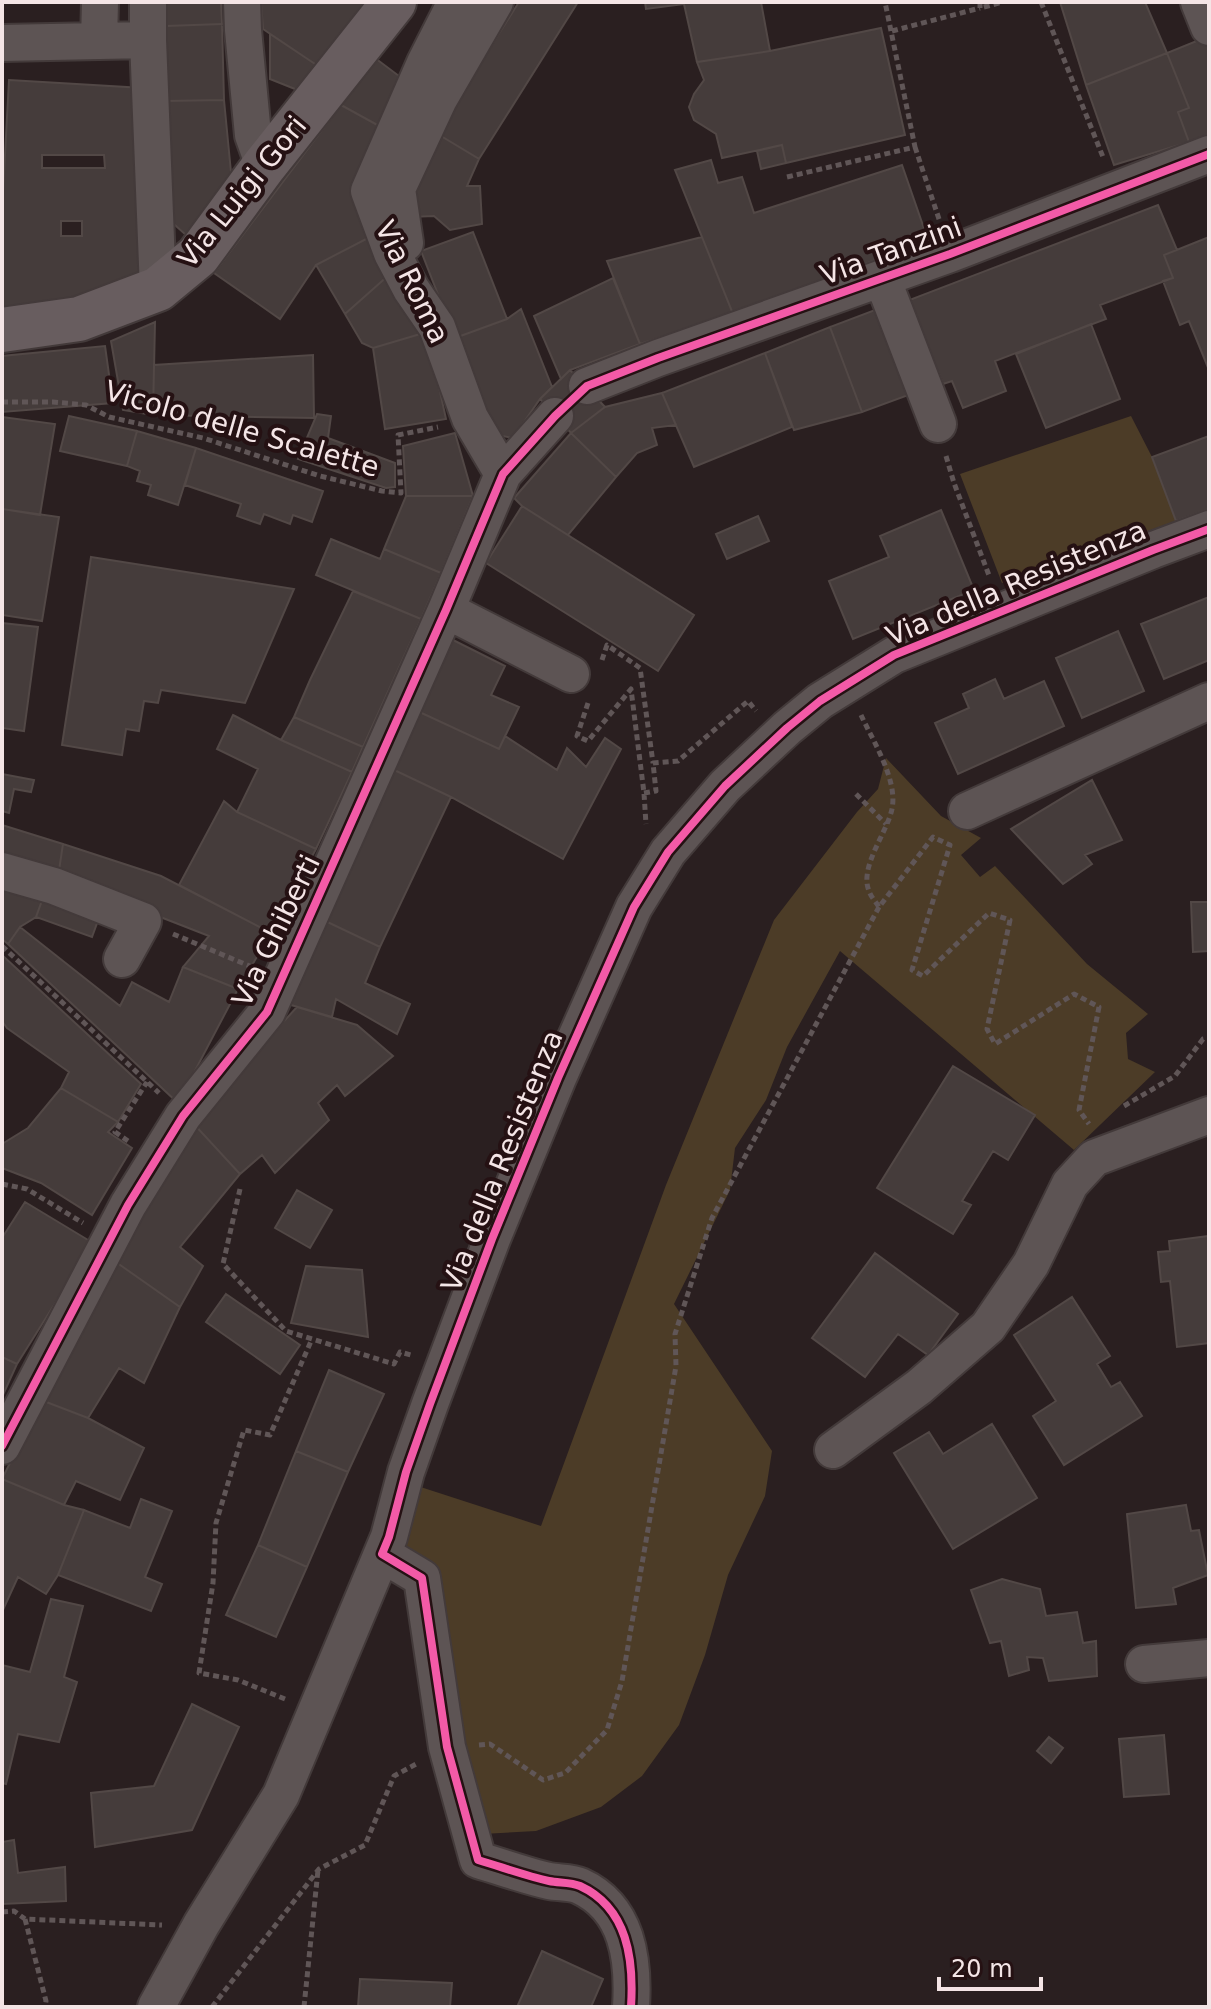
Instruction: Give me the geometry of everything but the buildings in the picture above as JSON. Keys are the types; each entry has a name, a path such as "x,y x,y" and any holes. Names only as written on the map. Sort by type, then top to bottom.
{"street":[{"path":"99,41 100,2"},
{"path":"148,2 158,289"},
{"path":"242,2 253,135 264,166"},
{"name":"Via Luigi Gori","path":"2,330 79,319 158,289 198,256 264,166 394,2"},
{"name":"Via Roma","path":"456,2 425,63 369,191 392,253 411,289 437,327 470,418 503,474"},
{"path":"425,308 426,286 403,239 397,189 439,99 495,2"},
{"path":"1199,2 1209,27"},
{"path":"2,43 148,40"},
{"name":"Via Tanzini","path":"587,386 950,254 1209,154"},
{"path":"882,278 938,424"},
{"name":"Via Ghiberti","path":"2,1446 128,1205 183,1116 267,1012 446,610 503,474 555,416"},
{"name":"Via della Resistenza","path":"156,2007 201,1925 281,1795 389,1537 406,1472 430,1404 546,1107 634,907 668,852 725,786 787,728 820,701 894,655 1209,529"},
{"path":"446,610 571,674"},
{"path":"967,811 1209,701"},
{"path":"2,871 54,886 143,921 122,959"},
{"path":"833,1450 919,1387 988,1327 1031,1264 1070,1184 1094,1158 1209,1115"},
{"path":"389,1537 382,1554 422,1578 447,1747 478,1860 548,1881 578,1885 607,1904 626,1936 632,1984 631,2007"},
{"path":"1144,1664 1209,1658"}],"path":[{"path":"885,2 915,147 950,254"},
{"path":"892,31 980,5 1003,2"},
{"path":"1041,2 1116,189"},
{"path":"787,177 915,147"},
{"path":"954,483 990,580"},
{"path":"607,645 640,668 656,791 644,793"},
{"path":"588,741 631,689 646,835"},
{"path":"653,763 678,761 748,701 756,712"},
{"path":"860,713 886,766 893,791 892,809 866,876 868,890 879,907"},
{"path":"856,794 886,824"},
{"path":"212,2007 319,1869 365,1845 394,1776 447,1747 490,1744 543,1780 565,1773 607,1730 625,1666 676,1366 675,1334 712,1218 879,907 933,837 950,845 912,970 923,976 989,913 1010,920 987,1029 995,1044 1074,994 1099,1007 1079,1110 1091,1126"},
{"path":"143,921 281,979"},
{"path":"2,946 183,1116"},
{"path":"1115,1112 1175,1076 1203,1039 1209,1038"},
{"path":"127,1141 115,1132 147,1082"},
{"path":"2,1184 27,1189 109,1239"},
{"path":"240,1189 223,1264 286,1331 394,1364 400,1352 415,1357"},
{"path":"312,1339 270,1435 244,1430 216,1523 213,1583 199,1673 238,1680 316,1712"},
{"path":"304,2007 319,1869"},
{"path":"2,1912 14,1911 25,1919 164,1925"},
{"path":"25,1919 45,2007"}],"shaded area":[{"path":"1131,416 1152,457 1176,521 1002,583 960,474"},
{"path":"886,758 941,816 981,838 961,855 980,877 995,866 1087,964 1148,1014 1126,1033 1128,1059 1155,1072 1074,1150 840,951 787,1047 766,1100 735,1148 730,1190 674,1304 772,1451 765,1496 728,1575 705,1655 679,1725 642,1776 601,1807 536,1831 482,1834 434,1593 385,1544 399,1480 541,1526 666,1185 774,920 878,789"}],"cycle path":[{"path":"2,1446 128,1205 183,1116 267,1012 446,610 503,474 555,416 587,386 950,254 1209,154"},
{"path":"631,2007 629,1954 625,1937 609,1908 596,1896 576,1885 540,1879 478,1860 447,1747 422,1578 382,1554 406,1472 492,1239 558,1078 634,907 668,852 725,786 820,701 894,655 1209,529"}]}
